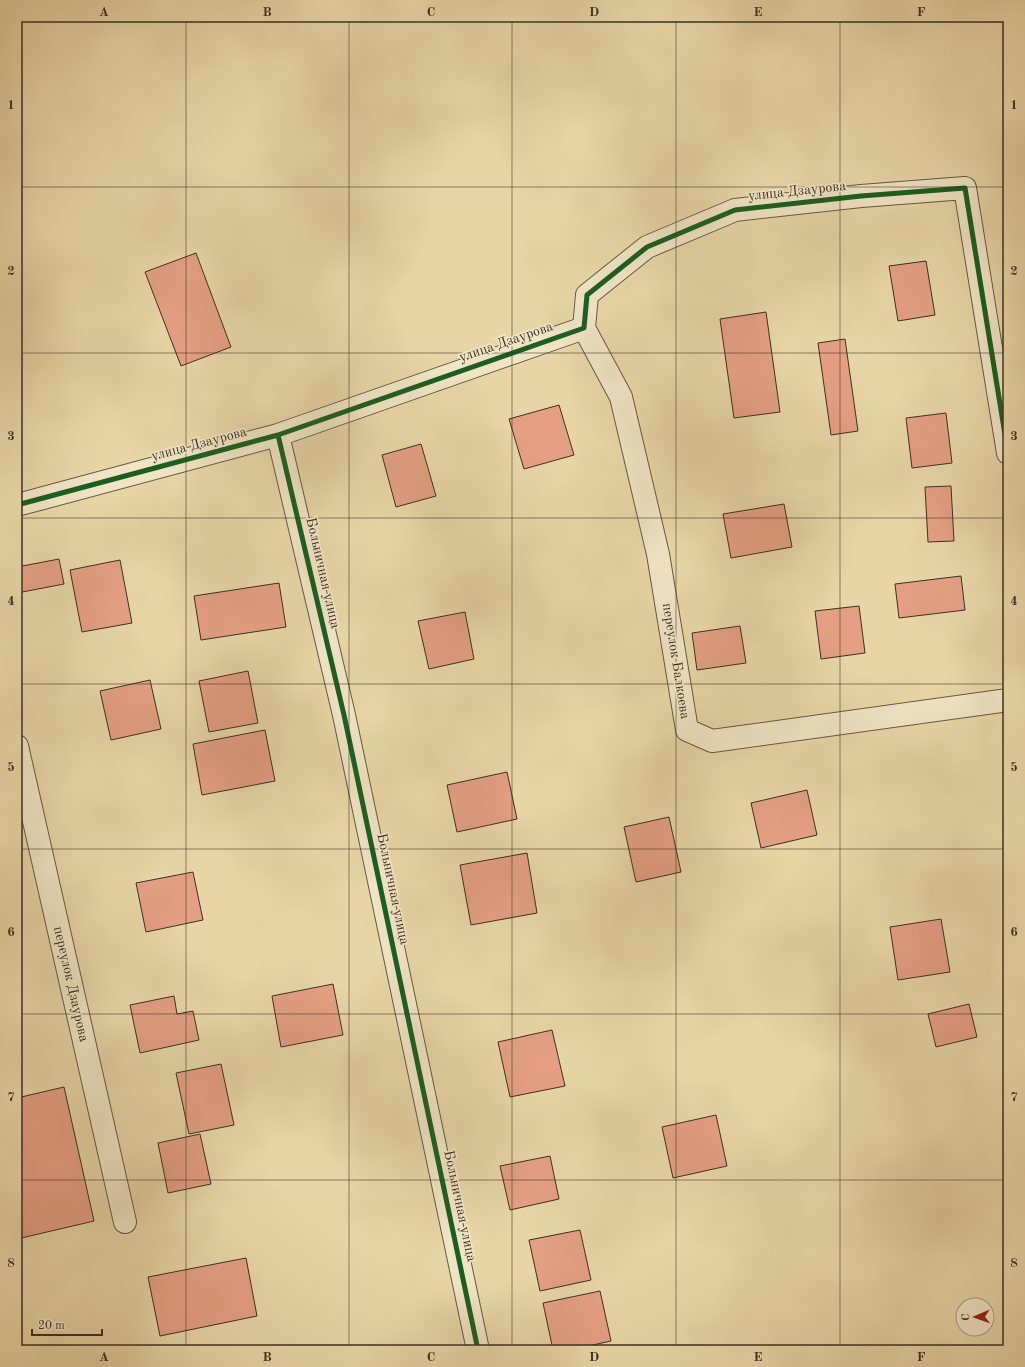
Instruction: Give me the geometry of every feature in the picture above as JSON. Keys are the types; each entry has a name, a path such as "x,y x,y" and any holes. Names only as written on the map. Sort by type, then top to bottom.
{"street":[{"name":"улица Дзаурова","path":"17,506 278,435 584,328 586,294 647,246 735,210 861,196 965,188 1008,453"},
{"name":"переулок Балкоева","path":"584,328 621,397 658,554 687,730 712,741 1008,700"},
{"name":"Больничная улица","path":"278,435 344,715 478,1350"},
{"name":"переулок Дзаурова","path":"17,746 125,1222"}],"building":[{"path":"196,253 231,347 181,366 145,272"},
{"path":"926,261 935,315 898,321 889,266"},
{"path":"766,312 780,412 734,418 720,319"},
{"path":"845,339 858,431 831,435 818,343"},
{"path":"559,405 574,455 524,469 509,419"},
{"path":"946,413 952,463 912,468 906,418"},
{"path":"421,444 436,496 396,507 382,455"},
{"path":"951,486 954,541 928,542 925,487"},
{"path":"784,504 792,547 731,558 723,514"},
{"path":"59,559 64,584 17,593 17,567"},
{"path":"120,560 132,623 82,632 70,570"},
{"path":"961,576 965,610 899,618 895,584"},
{"path":"279,583 286,627 201,640 194,596"},
{"path":"859,606 865,653 821,659 815,611"},
{"path":"465,612 474,659 429,669 418,621"},
{"path":"740,626 746,663 697,670 692,633"},
{"path":"248,671 258,723 209,732 199,681"},
{"path":"150,680 161,729 111,740 100,691"},
{"path":"265,730 275,781 202,795 193,744"},
{"path":"507,772 517,819 457,832 447,785"},
{"path":"807,790 817,835 761,848 751,803"},
{"path":"669,817 681,872 636,882 624,827"},
{"path":"527,853 537,913 471,925 460,865"},
{"path":"193,872 203,920 146,932 136,883"},
{"path":"941,919 950,972 898,980 890,927"},
{"path":"333,984 343,1035 281,1047 272,996"},
{"path":"174,996 177,1014 193,1011 199,1040 140,1053 130,1005"},
{"path":"969,1004 977,1037 936,1047 928,1014"},
{"path":"552,1030 565,1086 510,1097 498,1042"},
{"path":"221,1064 234,1125 189,1134 176,1073"},
{"path":"64,1087 94,1221 17,1239 17,1098"},
{"path":"716,1115 727,1166 673,1178 662,1127"},
{"path":"200,1134 211,1184 168,1193 158,1143"},
{"path":"550,1156 559,1199 510,1210 500,1166"},
{"path":"580,1230 591,1280 540,1291 529,1240"},
{"path":"246,1258 257,1316 160,1336 148,1277"},
{"path":"600,1291 611,1341 570,1350 553,1350 543,1303"}],"cycle path":[{"path":"17,505 278,435 584,328 587,295 647,247 735,210 861,196 965,188 1008,453"},
{"path":"278,435 344,715 478,1350"}]}
